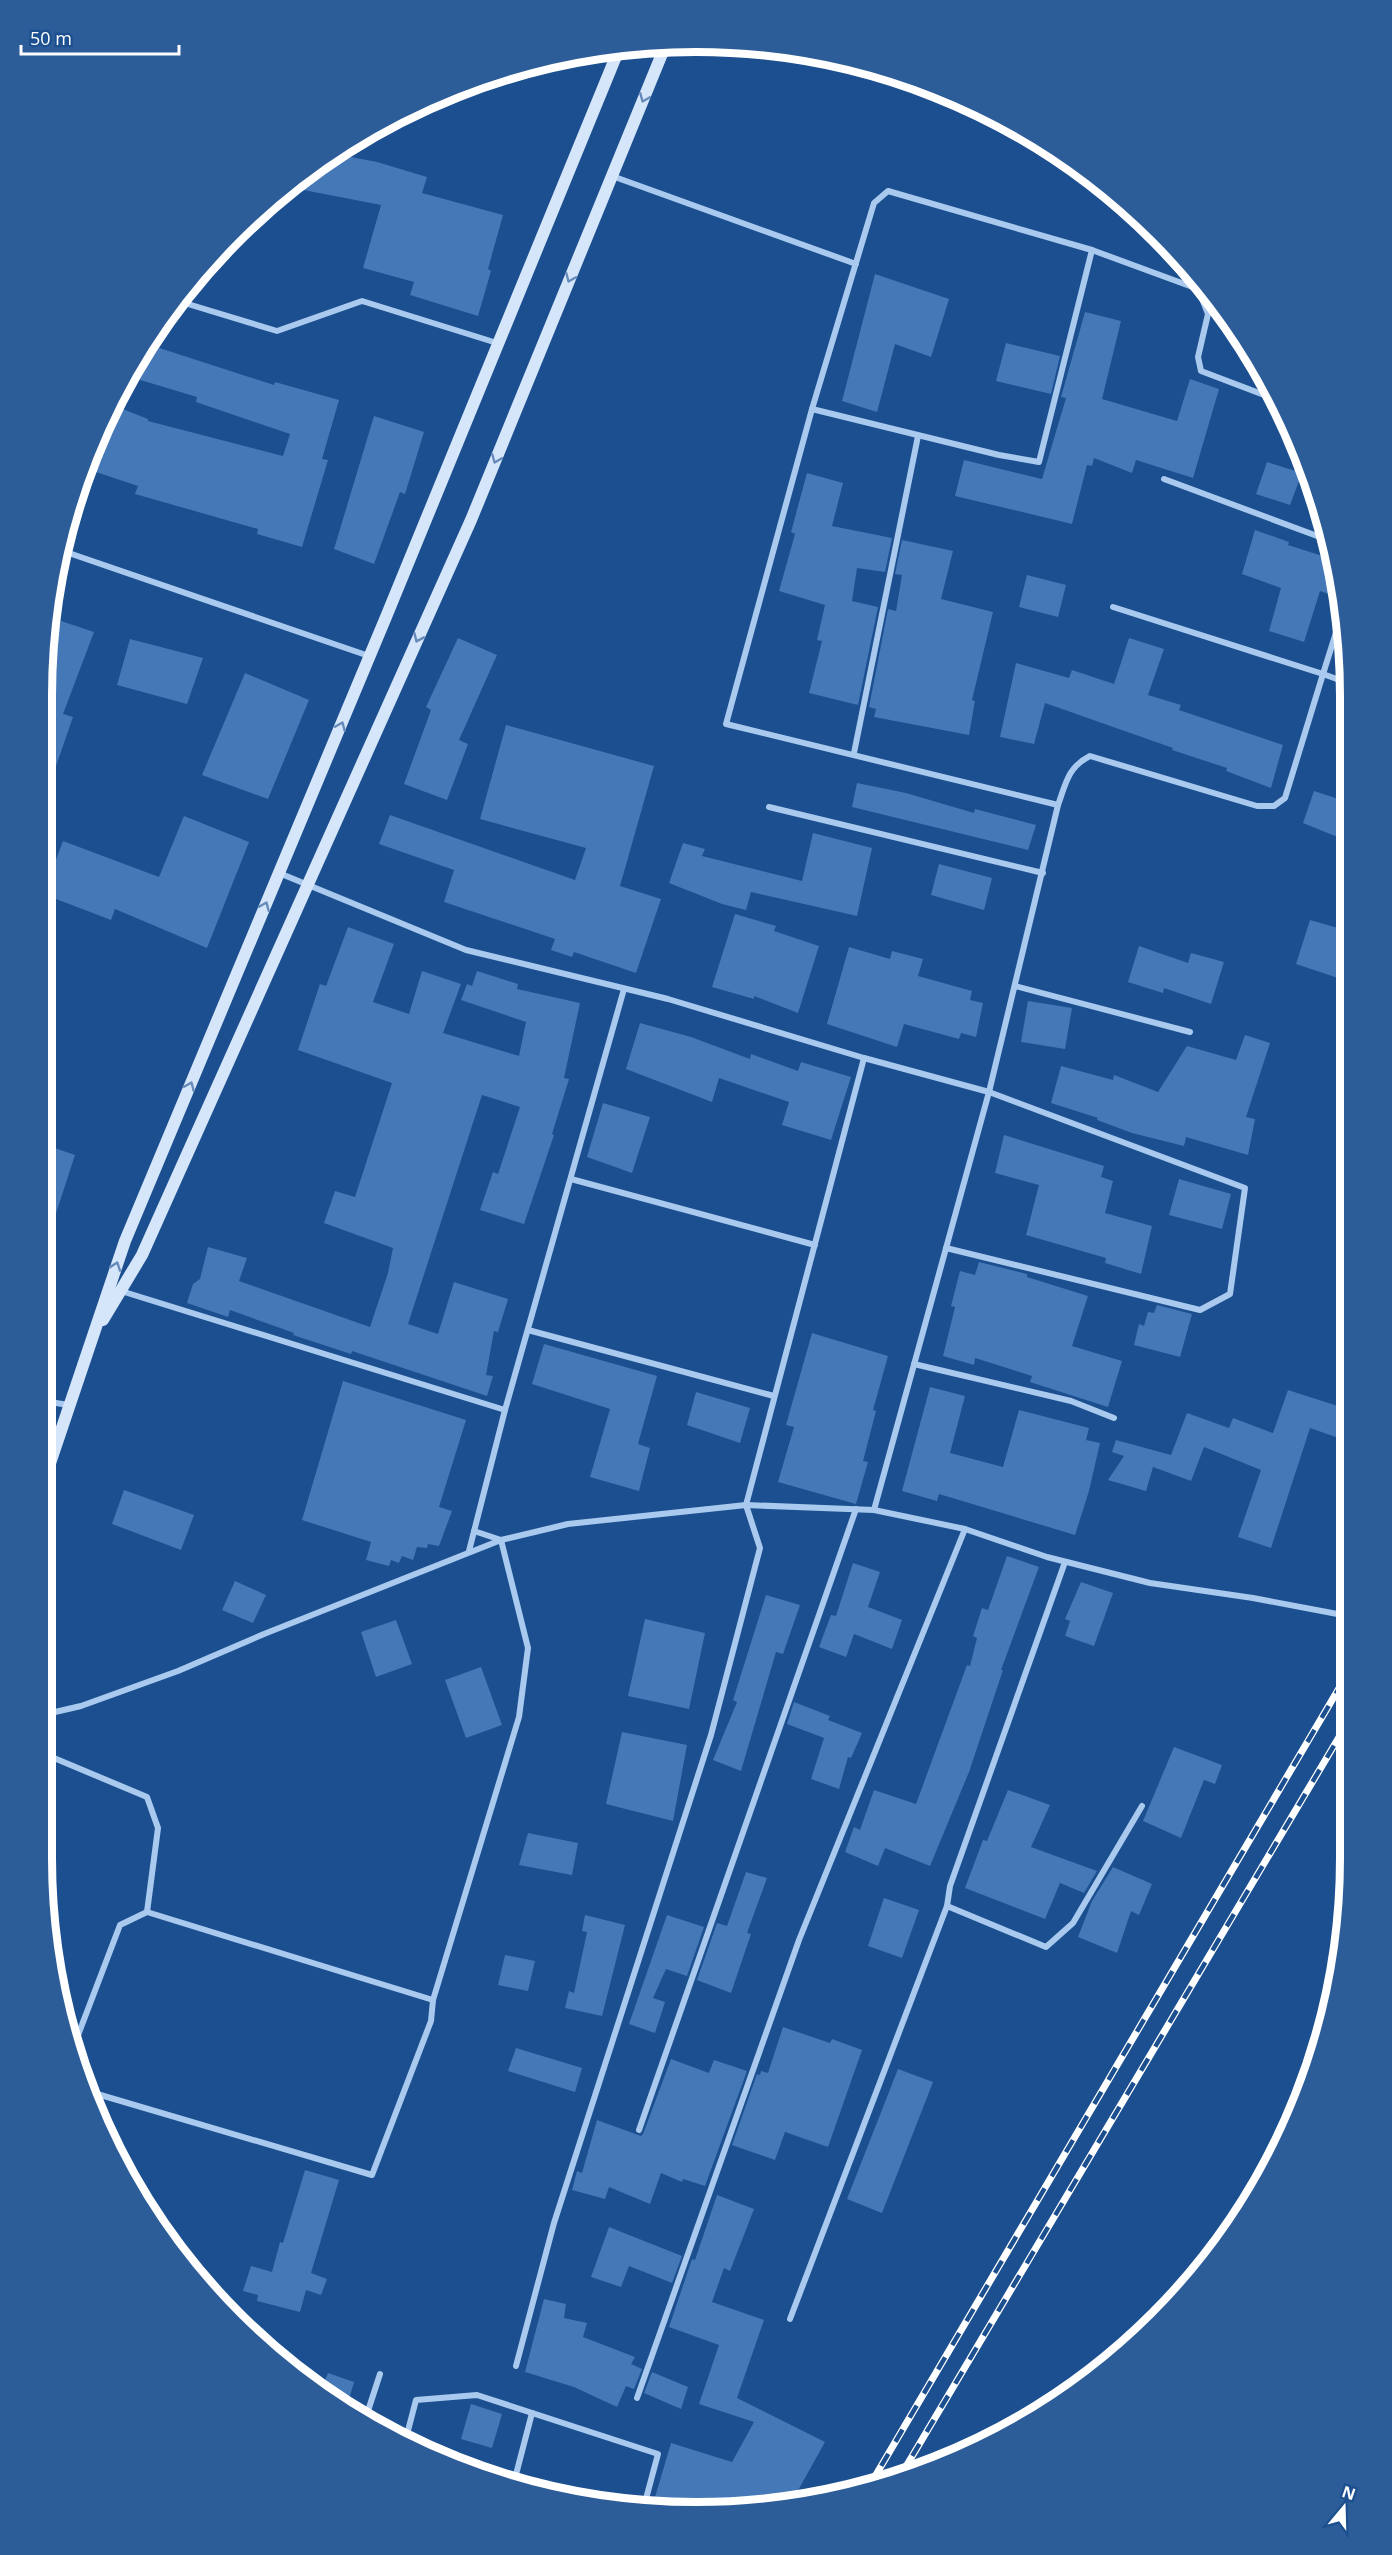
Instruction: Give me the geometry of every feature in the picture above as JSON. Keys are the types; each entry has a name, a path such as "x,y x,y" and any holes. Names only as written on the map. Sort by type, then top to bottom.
{"main road":[{"path":"90,1341 142,1255 471,520 662,54"},
{"path":"53,1454 125,1241 370,657 615,58"}],"street":[{"path":"612,176 856,264"},
{"path":"1058,805 726,723 812,409 874,202 888,191 1092,250 1193,287"},
{"path":"812,409 918,436 1039,462 1092,250"},
{"path":"1201,297 1208,314 1198,357 1201,370 1264,395"},
{"path":"186,303 277,331 362,301 497,344"},
{"path":"854,753 918,436"},
{"path":"1164,479 1320,537"},
{"path":"69,553 370,657"},
{"path":"1113,607 1339,680"},
{"path":"874,1510 989,1092 1058,805 1069,775 1077,763 1090,756 1257,806 1274,806 1284,798 1336,633"},
{"path":"769,807 1042,873"},
{"path":"279,873 466,950 679,1003 864,1058 989,1092 1245,1188 1230,1294 1200,1310 946,1248"},
{"path":"1015,986 1190,1032"},
{"path":"469,1551 505,1410 624,989"},
{"path":"516,2366 554,2223 716,1713 760,1548 746,1505 864,1058"},
{"path":"571,1179 815,1245"},
{"path":"121,1291 505,1410"},
{"path":"528,1329 774,1396"},
{"path":"914,1364 1071,1401 1114,1418"},
{"path":"53,1403 69,1405"},
{"path":"53,1712 81,1706 178,1671 469,1551 501,1540 568,1524 746,1505 874,1510 964,1529 1065,1562 1150,1583 1253,1598 1340,1614"},
{"path":"639,2130 856,1509"},
{"path":"637,2398 799,1940 964,1529"},
{"path":"474,1531 501,1540"},
{"path":"97,2094 372,2175 431,2021 433,2000 519,1717 528,1648 501,1540"},
{"path":"790,2319 947,1906 950,1886 1065,1562"},
{"path":"53,1759 147,1797 158,1828 147,1912"},
{"path":"947,1906 1046,1947 1074,1923 1142,1806"},
{"path":"77,2036 120,1925 147,1912 433,2000"},
{"path":"368,2412 380,2374"},
{"path":"407,2434 416,2400 477,2395 658,2454 646,2500"},
{"path":"515,2477 532,2413"}],"building":[{"path":"346,156 377,162 427,177 422,193 503,215 488,269 491,271 478,316 410,295 414,282 363,268 381,205 299,189"},
{"path":"875,274 949,299 931,357 895,344 877,412 842,401"},
{"path":"1085,312 1121,321 1102,399 1177,421 1190,379 1219,389 1193,478 1136,460 1132,473 1094,458 1092,466 1087,465 1072,524 955,496 964,460 1042,479 1066,398 1061,397"},
{"path":"1006,343 1060,356 1051,394 996,381"},
{"path":"156,347 274,385 275,382 339,400 322,459 328,460 302,547 257,534 258,529 135,494 138,486 96,472 121,408 148,419 148,421 283,456 290,434 196,402 197,397 136,379"},
{"path":"374,416 424,432 405,494 400,492 374,564 334,549"},
{"path":"1267,462 1299,472 1301,477 1290,505 1256,494"},
{"path":"807,473 843,483 832,526 892,538 885,572 857,568 852,601 878,607 858,705 809,693 822,641 817,640 825,605 779,591 795,534 791,532"},
{"path":"1255,530 1289,542 1288,545 1324,556 1330,590 1329,594 1320,591 1304,642 1269,631 1281,588 1242,574"},
{"path":"902,540 953,551 941,599 993,612 972,700 975,701 969,735 874,717 876,709 869,707 888,609 896,611 902,575 895,574"},
{"path":"1027,575 1066,585 1058,617 1019,607"},
{"path":"57,620 94,632 63,714 73,717 53,775 54,654"},
{"path":"458,638 497,655 459,740 468,744 447,800 404,784 431,710 426,707"},
{"path":"1129,638 1164,649 1148,695 1181,705 1179,710 1283,745 1271,788 1226,771 1227,768 1045,703 1034,744 1000,737 1016,663 1069,678 1072,670 1114,684"},
{"path":"130,639 203,658 187,704 117,685"},
{"path":"245,673 309,700 268,799 202,775"},
{"path":"506,725 654,766 620,886 661,899 636,973 574,952 572,957 551,950 555,939 444,902 454,870 379,844 390,815 575,880 586,848 480,819"},
{"path":"857,783 906,793 974,813 975,809 1036,825 1028,850 852,807"},
{"path":"1314,791 1340,799 1340,838 1303,823"},
{"path":"184,816 249,842 207,948 115,909 111,920 53,898 53,868 63,841 159,877"},
{"path":"813,833 872,848 857,916 751,892 746,910 722,904 669,883 683,843 705,849 702,856 802,881"},
{"path":"939,864 992,878 984,910 931,895"},
{"path":"735,914 776,926 774,931 819,946 798,1013 754,996 754,999 712,987"},
{"path":"1310,920 1340,929 1338,978 1296,964"},
{"path":"348,927 394,944 373,1002 409,1014 422,971 461,984 443,1033 519,1056 526,1022 461,1000 467,984 472,986 477,971 518,984 517,989 580,1003 564,1078 569,1079 552,1134 554,1135 524,1224 480,1210 493,1172 498,1174 520,1107 482,1095 408,1324 438,1334 454,1282 508,1299 498,1332 494,1331 486,1375 493,1376 487,1396 352,1351 351,1354 293,1335 294,1333 230,1310 228,1317 187,1303 193,1284 200,1279 208,1247 247,1258 239,1281 370,1327 388,1273 393,1248 324,1223 335,1191 355,1197 392,1083 298,1050 320,984 326,986"},
{"path":"1139,946 1188,963 1191,953 1224,962 1211,1004 1164,988 1163,993 1128,982"},
{"path":"849,947 890,959 892,951 923,959 918,976 972,991 970,1000 983,1003 976,1037 961,1033 959,1039 904,1024 897,1047 827,1024"},
{"path":"1028,1001 1072,1008 1065,1049 1021,1042"},
{"path":"640,1023 691,1037 750,1059 751,1054 798,1071 801,1062 851,1077 831,1140 782,1125 789,1102 719,1078 712,1102 626,1069"},
{"path":"1245,1035 1270,1043 1246,1117 1255,1119 1248,1155 1186,1137 1184,1146 1132,1133 1097,1120 1098,1118 1051,1103 1061,1066 1113,1080 1114,1075 1158,1092 1187,1046 1236,1060"},
{"path":"603,1103 650,1117 632,1173 587,1157"},
{"path":"1004,1135 1104,1166 1101,1177 1113,1181 1105,1213 1152,1226 1141,1274 1105,1263 1106,1258 1026,1235 1039,1185 995,1173"},
{"path":"53,1147 75,1155 53,1223"},
{"path":"1179,1179 1231,1194 1222,1229 1169,1215"},
{"path":"979,1262 1027,1274 1027,1277 1088,1296 1072,1346 1122,1361 1108,1407 1030,1382 1032,1376 975,1358 974,1365 943,1356 955,1307 951,1306 960,1271 975,1275"},
{"path":"1157,1305 1192,1314 1180,1357 1134,1345 1139,1324 1144,1326 1148,1312 1154,1313"},
{"path":"812,1333 888,1356 873,1410 876,1411 863,1461 868,1462 856,1504 778,1482 794,1427 786,1425"},
{"path":"544,1344 657,1376 638,1444 650,1448 639,1491 590,1477 610,1409 532,1384"},
{"path":"343,1381 466,1420 439,1507 452,1511 439,1546 428,1544 427,1548 417,1547 413,1560 402,1556 399,1563 391,1560 389,1566 366,1560 371,1542 302,1520"},
{"path":"930,1387 965,1396 950,1453 1003,1467 1019,1410 1089,1428 1086,1440 1100,1443 1089,1491 1075,1535 939,1494 937,1501 902,1491"},
{"path":"1288,1390 1340,1407 1340,1439 1310,1428 1271,1548 1238,1537 1261,1470 1204,1447 1191,1481 1153,1467 1146,1491 1108,1480 1124,1456 1112,1452 1116,1440 1171,1455 1187,1413 1229,1428 1233,1418 1273,1433"},
{"path":"696,1392 750,1408 740,1443 687,1425"},
{"path":"124,1490 194,1515 181,1550 112,1524"},
{"path":"1007,1556 1039,1567 1001,1670 1003,1670 969,1772 930,1866 885,1848 878,1866 845,1852 854,1827 860,1830 874,1790 916,1804 967,1665 970,1666 977,1638 973,1636 982,1608 988,1610"},
{"path":"853,1563 880,1572 868,1607 902,1620 892,1649 854,1634 846,1657 819,1647 831,1615 836,1616"},
{"path":"235,1581 266,1595 253,1623 222,1610"},
{"path":"1081,1582 1113,1593 1094,1646 1065,1636 1070,1621 1065,1619"},
{"path":"766,1595 800,1605 783,1654 776,1652 741,1771 713,1760 737,1702 733,1700"},
{"path":"645,1619 705,1633 689,1709 628,1696"},
{"path":"396,1620 412,1664 376,1677 361,1632"},
{"path":"481,1667 502,1725 466,1738 445,1680"},
{"path":"794,1702 830,1716 828,1720 862,1733 851,1758 848,1757 839,1789 811,1779 824,1738 787,1724"},
{"path":"622,1732 687,1745 673,1821 606,1804"},
{"path":"1174,1747 1222,1765 1215,1784 1204,1780 1181,1838 1143,1821"},
{"path":"1008,1790 1050,1805 1031,1847 1097,1871 1084,1893 1060,1883 1045,1919 965,1888 983,1840 987,1841"},
{"path":"528,1833 578,1843 572,1875 519,1865"},
{"path":"1113,1867 1152,1884 1139,1915 1131,1911 1117,1953 1078,1937 1092,1901"},
{"path":"746,1872 767,1878 747,1933 751,1934 731,1993 697,1980 717,1923 727,1926"},
{"path":"884,1898 919,1910 902,1958 868,1946"},
{"path":"585,1915 625,1925 602,2016 565,2008 569,1991 574,1993 587,1932 582,1931"},
{"path":"667,1915 704,1927 687,1976 666,1969 653,1998 665,2002 655,2033 629,2024"},
{"path":"505,1955 535,1961 528,1991 498,1985"},
{"path":"783,2027 830,2043 832,2039 862,2050 828,2147 785,2132 775,2160 732,2145 757,2074 760,2075 761,2071 768,2073"},
{"path":"516,2048 582,2068 575,2092 508,2071"},
{"path":"671,2059 709,2073 714,2060 747,2071 705,2186 683,2179 682,2182 661,2173 650,2204 609,2187 605,2199 572,2190 577,2171 582,2173 597,2120 641,2136 643,2134"},
{"path":"898,2069 933,2082 882,2213 847,2199"},
{"path":"305,2170 339,2180 311,2273 327,2279 321,2295 306,2290 300,2312 257,2301 258,2295 243,2291 251,2266 272,2272"},
{"path":"717,2195 754,2209 730,2271 724,2268 712,2302 764,2320 737,2398 825,2442 796,2494 738,2501 654,2501 671,2443 732,2462 754,2422 699,2404 719,2345 669,2327 692,2259 695,2260"},
{"path":"609,2227 682,2256 672,2283 629,2266 621,2287 591,2277"},
{"path":"544,2299 566,2304 564,2318 587,2323 583,2337 635,2357 631,2364 642,2369 634,2389 626,2386 617,2407 574,2387 525,2372"},
{"path":"652,2372 688,2387 681,2409 644,2393"},
{"path":"328,2373 354,2382 349,2401 311,2375 325,2380"},
{"path":"471,2404 502,2414 492,2448 461,2439"}],"railway":[{"path":"874,2477 1340,1687"},
{"path":"906,2467 1340,1735"}]}
